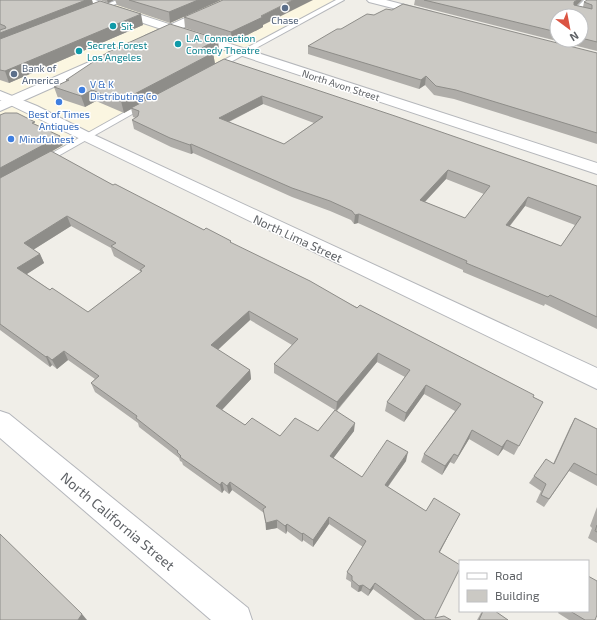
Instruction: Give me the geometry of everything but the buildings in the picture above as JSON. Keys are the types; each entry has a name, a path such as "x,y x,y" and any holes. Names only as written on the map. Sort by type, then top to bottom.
{"street":[{"name":"North Avon Street","path":"84,0 173,28 597,170"},
{"path":"138,44 234,0"},
{"path":"373,0 443,18"},
{"path":"5,101 117,54"},
{"name":"North Lima Street","path":"5,101 86,137 597,379"},
{"name":"North California Street","path":"0,422 236,620"}],"lane":[{"path":"92,12 123,0"},
{"path":"208,71 341,0"},
{"path":"578,8 587,0"},
{"path":"33,166 154,100"}],"shaded area":[{"path":"123,0 339,0 0,181 0,49"}],"place":[{"name":"Chase","path":"285,8"},
{"name":"Sit","path":"113,26"},
{"name":"L.A. Connection Comedy Theatre","path":"178,44"},
{"name":"Secret Forest Los Angeles","path":"79,51"},
{"name":"Bank of America","path":"14,74"},
{"name":"V & K Distributing Co","path":"82,90"},
{"name":"Best of Times Antiques","path":"59,102"},
{"name":"Mindfulnest","path":"11,139"}]}
